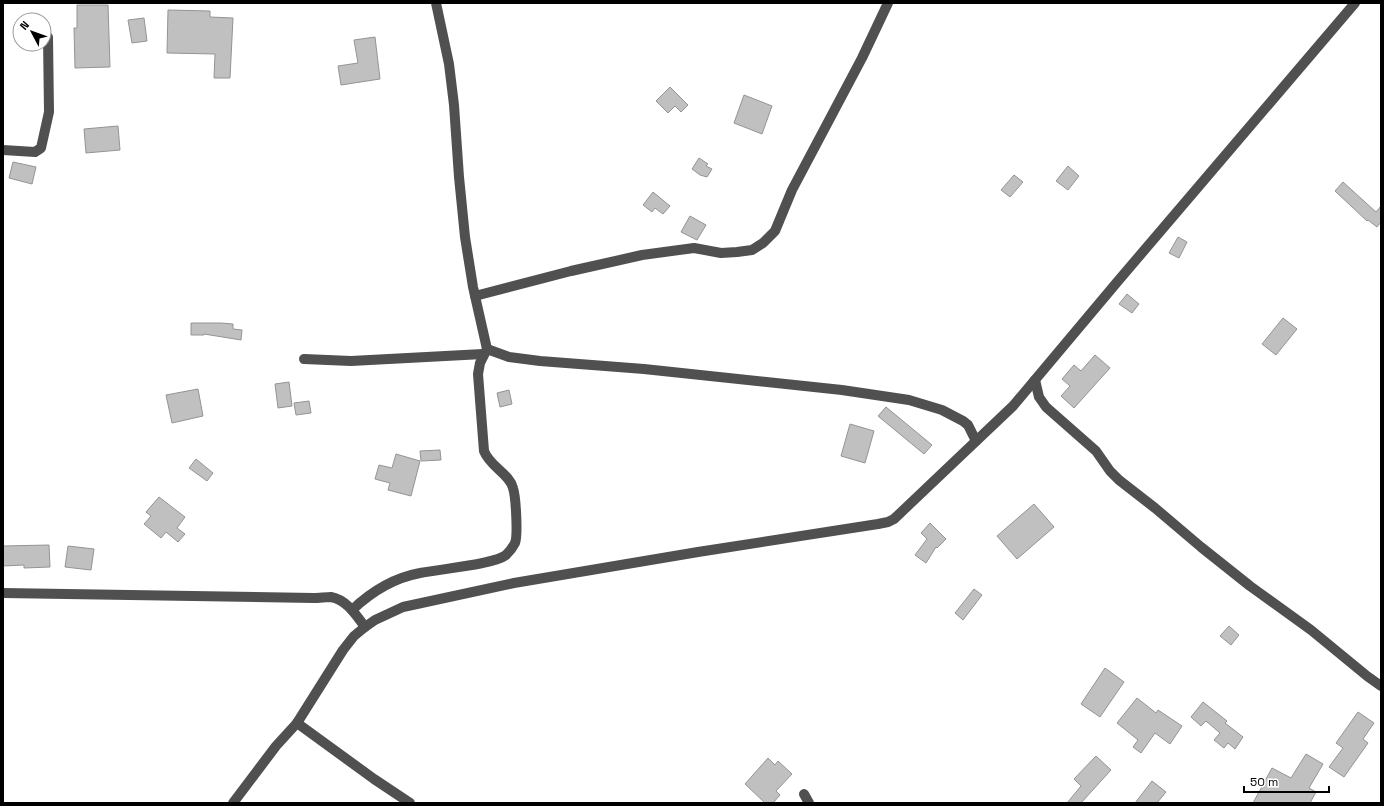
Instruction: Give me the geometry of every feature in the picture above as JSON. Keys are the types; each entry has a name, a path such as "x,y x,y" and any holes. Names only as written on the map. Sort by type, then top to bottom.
{"street":[{"path":"352,610 376,591 397,579 420,573 499,559 506,554 516,542 514,489 508,479 487,458 484,451 478,374 485,352 465,237 449,64 436,3"},
{"path":"475,296 571,271 642,255 694,248 721,253 737,252 752,250 763,243 775,231 792,190 862,58 888,3"},
{"path":"233,803 276,746 297,723 343,650 354,636 375,620 403,607 514,583 888,522 894,519 1013,406 1355,3"},
{"path":"3,150 35,152 41,148 50,112 48,52"},
{"path":"304,359 351,362 485,352 540,361 644,369 842,390 909,400 942,410 963,421 972,431 976,441"},
{"path":"1035,380 1039,397 1046,407 1096,452 1110,471 1119,480 1250,586 1310,630 1381,686"},
{"path":"3,593 330,597 341,601 352,610 365,627"},
{"path":"297,723 374,779 410,803"}],"building":[{"path":"77,5 108,5 110,67 75,68 74,28 77,28"},
{"path":"168,10 210,11 210,17 233,18 230,78 214,78 215,54 167,53"},
{"path":"144,18 147,41 132,43 128,20"},
{"path":"375,37 380,79 341,85 338,66 358,63 354,40"},
{"path":"670,87 688,105 681,112 675,106 668,113 656,101"},
{"path":"744,95 772,106 762,134 734,123"},
{"path":"118,126 120,150 86,153 84,129"},
{"path":"699,158 708,164 706,166 712,169 707,177 700,175 692,169"},
{"path":"13,162 36,167 32,184 9,178"},
{"path":"1068,166 1079,176 1068,190 1056,181"},
{"path":"1014,175 1023,182 1010,197 1001,190"},
{"path":"1343,182 1376,212 1381,206 1381,222 1377,227 1368,220 1367,221 1335,191"},
{"path":"653,192 670,206 663,214 655,208 652,212 643,205"},
{"path":"690,216 706,225 697,240 681,232"},
{"path":"1178,237 1187,242 1179,258 1169,253"},
{"path":"1127,294 1139,304 1132,313 1119,304"},
{"path":"1283,318 1297,329 1276,355 1262,344"},
{"path":"191,323 233,324 233,329 242,330 241,340 204,334 191,335"},
{"path":"1095,355 1110,368 1074,408 1061,396 1070,386 1062,379 1074,365 1081,371"},
{"path":"289,382 292,406 278,408 275,384"},
{"path":"198,389 203,416 172,423 166,395"},
{"path":"509,390 512,404 500,407 497,393"},
{"path":"309,401 311,413 296,415 294,403"},
{"path":"886,407 932,445 924,454 878,416"},
{"path":"850,424 874,431 865,463 841,456"},
{"path":"440,450 441,460 421,461 420,451"},
{"path":"396,454 420,461 411,496 388,490 390,483 375,479 379,465 392,468"},
{"path":"196,459 213,473 207,481 189,468"},
{"path":"159,497 185,517 177,528 185,534 178,542 166,532 161,538 144,524 151,516 146,512"},
{"path":"1034,504 1054,527 1017,559 997,536"},
{"path":"930,523 946,539 937,548 936,547 926,563 915,555 927,539 921,533"},
{"path":"49,545 50,567 24,568 24,565 3,566 3,546"},
{"path":"68,546 94,549 91,570 65,567"},
{"path":"974,589 982,595 963,620 955,613"},
{"path":"1229,626 1239,635 1231,645 1220,636"},
{"path":"1105,668 1124,682 1100,717 1081,704"},
{"path":"1137,698 1156,713 1158,710 1182,726 1170,744 1155,733 1141,753 1133,747 1138,740 1117,723"},
{"path":"1203,702 1227,721 1225,723 1243,737 1235,749 1228,743 1224,748 1214,740 1220,733 1206,721 1201,726 1191,717"},
{"path":"1358,712 1374,723 1363,739 1368,743 1344,777 1329,767 1343,748 1336,743"},
{"path":"1306,754 1323,764 1309,788 1316,792 1310,803 1253,803 1272,768 1291,778"},
{"path":"1096,756 1111,770 1081,803 1067,803 1081,786 1074,779"},
{"path":"768,758 775,765 778,761 792,774 776,791 780,795 773,803 765,803 745,784"},
{"path":"1152,781 1166,792 1157,803 1135,803"}]}
